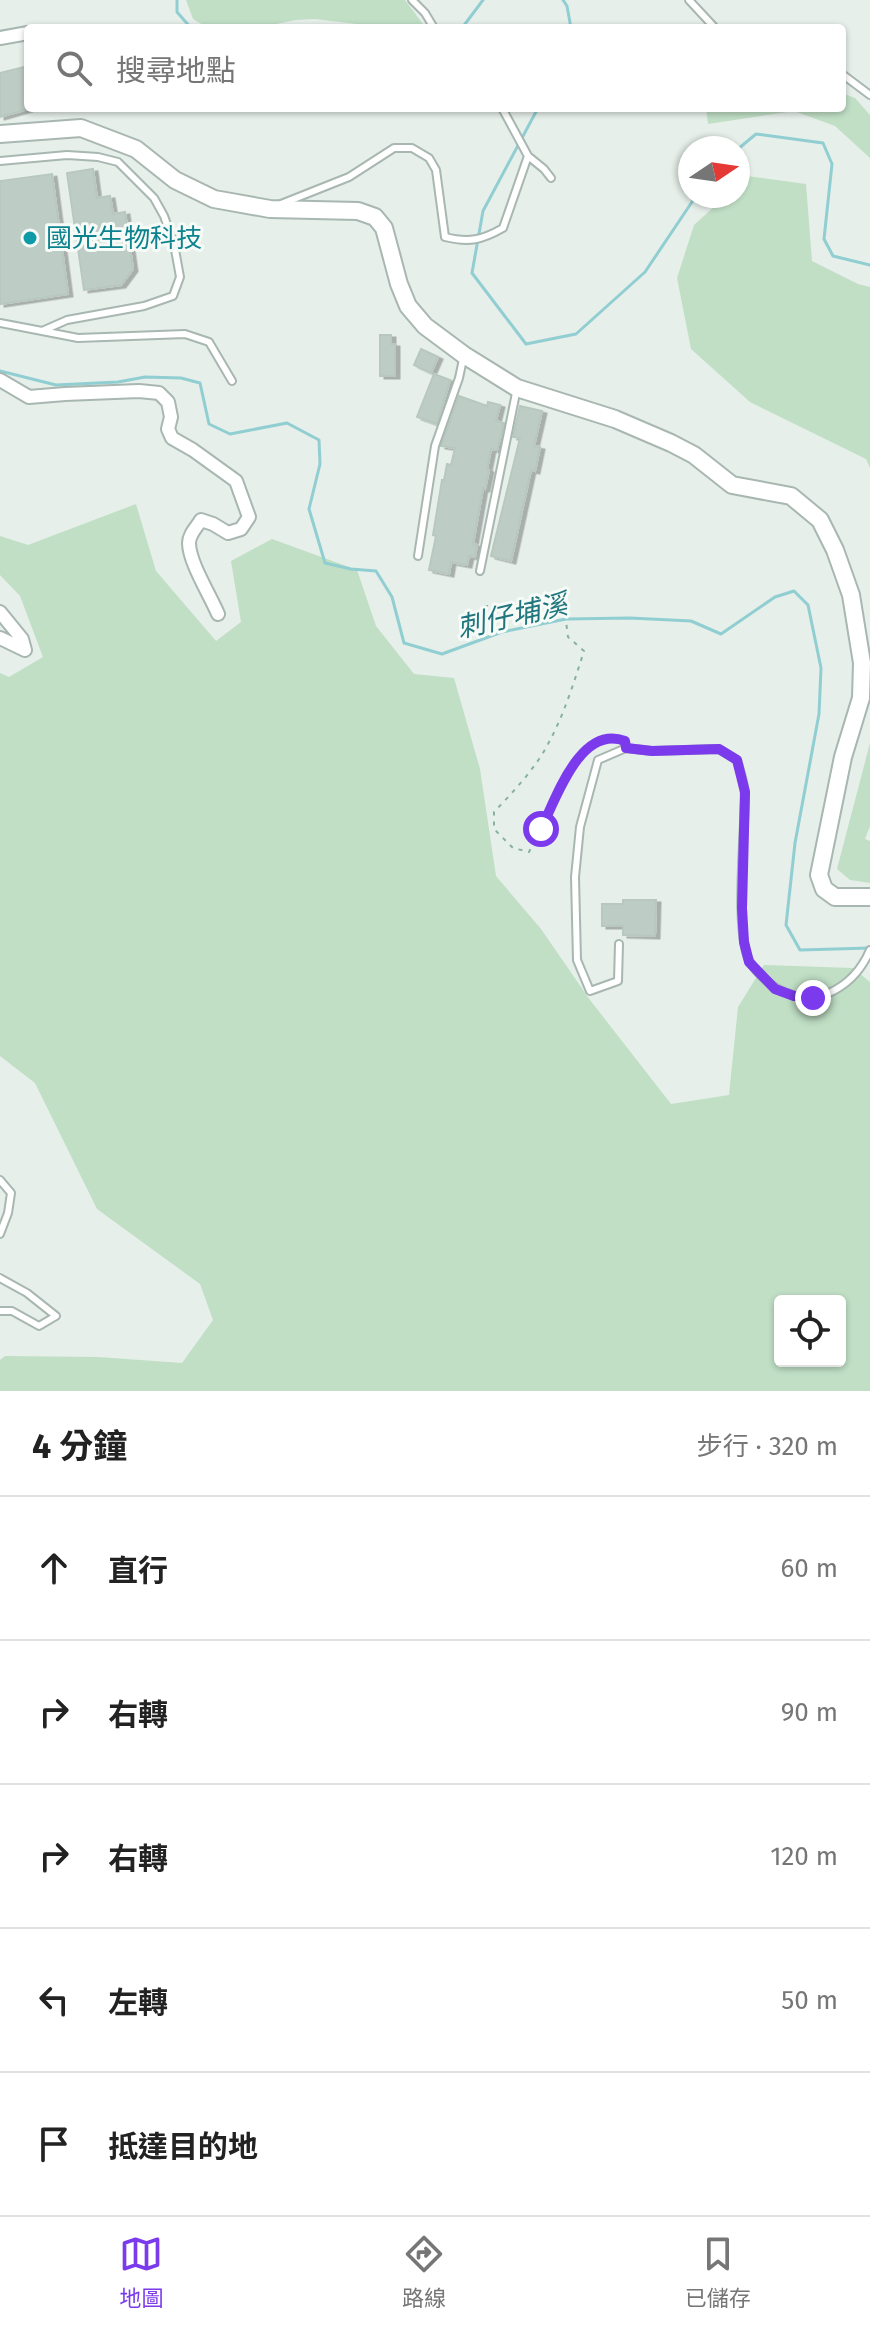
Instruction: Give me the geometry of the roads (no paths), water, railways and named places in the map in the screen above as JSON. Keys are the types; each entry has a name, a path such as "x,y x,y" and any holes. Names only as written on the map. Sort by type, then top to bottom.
{"street":[{"path":"0,38 24,34"},
{"path":"0,134 81,128 136,149 175,180 214,199 270,209 358,211 375,217 384,228 408,306 425,326 464,355 517,388 615,419 694,455 732,485 791,496 820,520 835,550 851,595 862,663 861,698 843,757 819,875 824,889 835,897 870,897"},
{"path":"0,380 29,397 139,391 159,393 168,402 171,417 168,429 172,438 236,481 249,517 241,529 228,533 201,520 189,542 193,560 218,614"},
{"path":"0,612 22,639 25,650 0,638"}],"lane":[{"path":"412,0 432,24"},
{"path":"689,0 711,24"},
{"path":"846,77 870,95"},
{"path":"504,112 528,156 551,178"},
{"path":"270,209 349,177 394,148 412,148 429,158 436,170 445,237 461,241 486,238 503,228 528,156"},
{"path":"0,161 67,155 118,162 154,198 174,244 180,277 173,296 144,306 67,320 42,331"},
{"path":"0,323 78,338 185,334 209,342 232,381"},
{"path":"418,556 435,446 464,355"},
{"path":"480,571 517,388"},
{"path":"619,944 618,981 590,991 577,960 575,877 580,827 598,760 626,748 652,751 719,749 737,760 745,792 742,908 749,962 775,989 794,996 813,998 829,993 861,970 869,951"},
{"path":"0,1180 11,1193 0,1234"},
{"path":"0,1278 27,1293 56,1316 39,1326 12,1311 0,1311"}],"waterway":[{"path":"177,0 177,12 188,24"},
{"path":"465,24 483,0"},
{"path":"563,0 570,24"},
{"path":"536,112 483,211 472,273 526,344 576,334 645,272 688,208"},
{"path":"750,139 756,134 823,143 832,164 824,239 833,256 870,265"},
{"name":"刺仔埔溪","path":"0,371 56,385 118,382 145,377 181,378 200,383 209,424 230,434 287,423 319,440 320,464 309,509 325,563 376,571 392,597 404,643 442,654 502,632 566,619 691,621 721,634 775,597 794,591 808,605 821,668 819,714 795,843 786,925 800,950 870,948"}],"place":[{"name":"國光生物科技","path":"30,238"}]}
